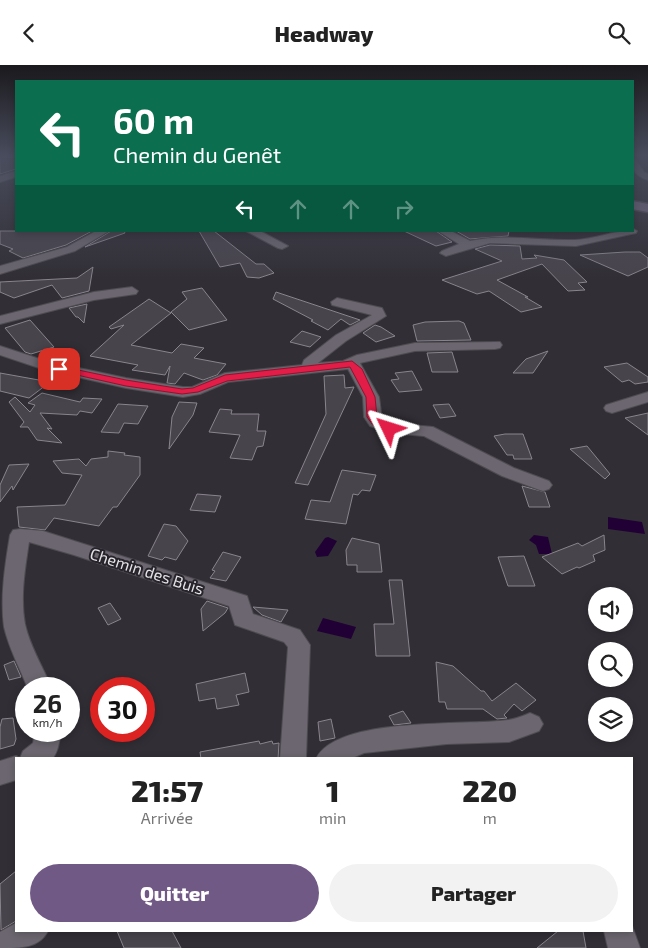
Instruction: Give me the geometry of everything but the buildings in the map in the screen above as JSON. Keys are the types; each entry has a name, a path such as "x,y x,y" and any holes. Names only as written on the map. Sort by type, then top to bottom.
{"street":[{"path":"634,206 648,209"},
{"path":"0,270 71,249 102,232"},
{"path":"253,232 282,246"},
{"path":"445,232 468,245"},
{"path":"446,253 468,245 500,239 576,243 626,232"},
{"path":"0,320 94,296 132,291"},
{"path":"310,368 309,363 341,338 379,317 377,311 337,302"},
{"path":"0,350 42,365 126,383 182,392 195,391 225,378 348,363 357,359 415,347 495,345"},
{"path":"348,363 354,365 357,369 371,397 372,417 376,423 389,429 427,431 448,440 508,473 542,485"},
{"path":"612,408 648,397"},
{"name":"Chemin des Buis","path":"35,677 19,637 13,615 15,569 20,535 36,536 239,601 243,619 292,636 299,645 293,757"},
{"path":"332,757 338,752 362,742 447,733 509,731 530,724"},
{"path":"35,757 45,749 46,742"},
{"path":"0,773 15,768"},
{"path":"3,948 31,932"},
{"path":"619,932 624,948"}],"shaded area":[{"path":"608,517 642,522 645,534 608,529"},
{"path":"534,535 548,537 552,554 539,554 536,545 529,540"},
{"path":"328,537 337,541 328,556 317,557 315,552 325,538"},
{"path":"323,618 356,627 351,639 317,631"}],"route":[{"path":"59,369 182,392 195,391 225,378 348,363 354,365 357,369 371,397 372,417 376,423 389,429"}]}
